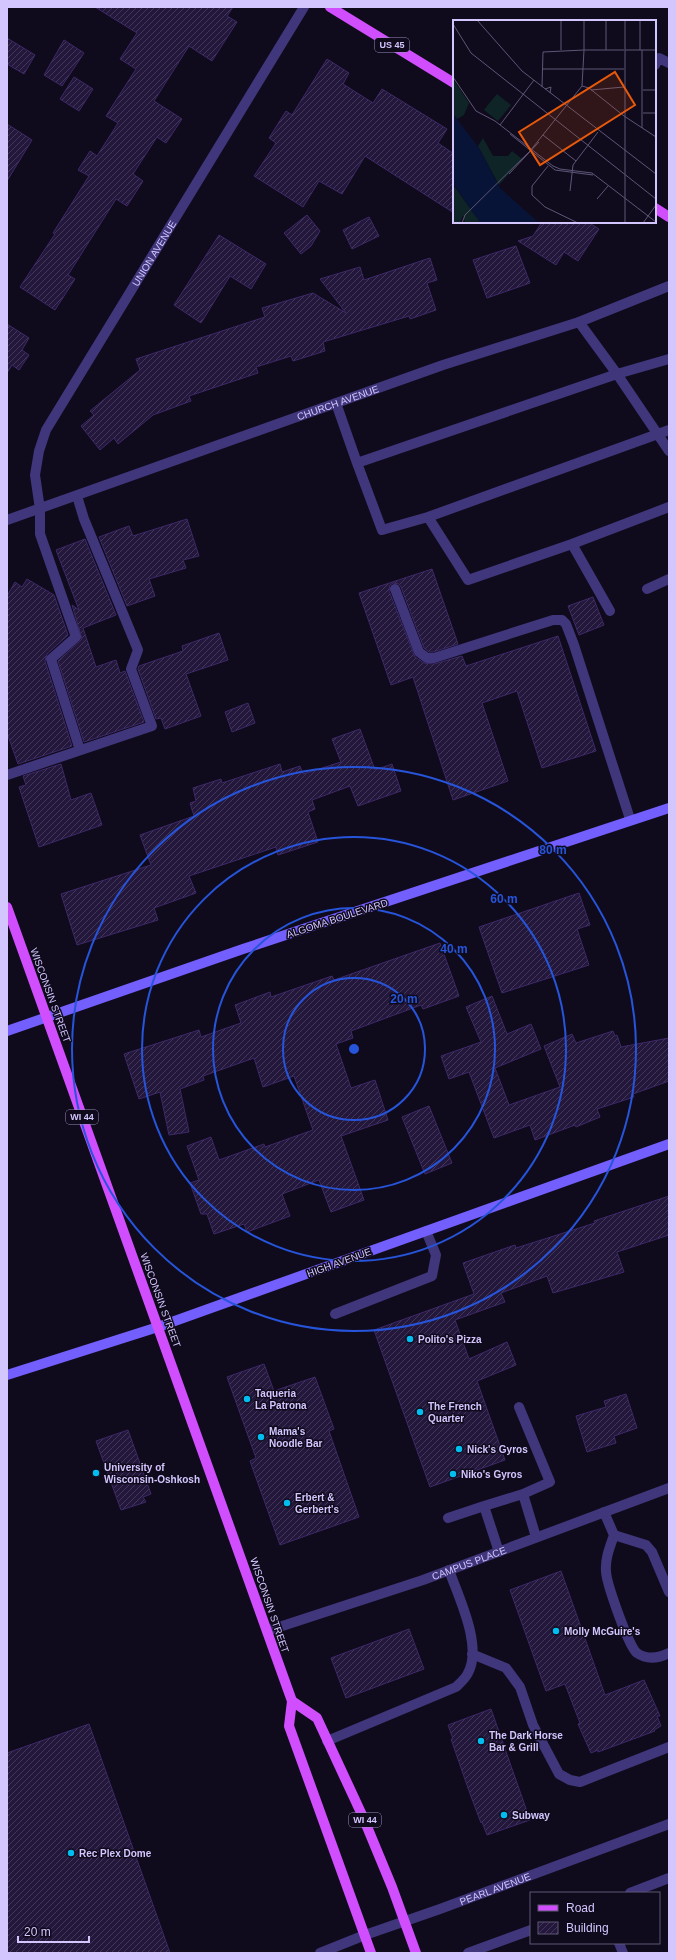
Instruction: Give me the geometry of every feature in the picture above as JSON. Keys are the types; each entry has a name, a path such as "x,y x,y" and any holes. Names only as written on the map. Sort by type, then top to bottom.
{"main road":[{"name":"US 45","path":"330,7 453,82"},
{"path":"656,209 669,217"},
{"name":"ALGOMA BOULEVARD","path":"7,1031 46,1016 630,819 669,808"},
{"name":"WISCONSIN STREET","path":"7,907 292,1702 288,1726 371,1953"},
{"name":"HIGH AVENUE","path":"7,1375 158,1327 669,1144"},
{"name":"WI 44","path":"292,1702 317,1718 363,1817 405,1921 416,1953"}],"street":[{"name":"UNION AVENUE","path":"80,750 51,659 76,637 40,534 40,509 35,475 39,451 46,430 304,7"},
{"path":"656,62 659,58 669,63"},
{"name":"CHURCH AVENUE","path":"7,520 336,402 443,365 579,322 669,286"},
{"path":"579,322 617,374 669,451"},
{"path":"357,463 617,374 669,359"},
{"path":"336,402 382,530 428,517 669,430"},
{"path":"7,775 152,726 131,669 138,650 77,496"},
{"path":"428,517 468,580 572,544 669,507"},
{"path":"572,544 610,611"},
{"path":"647,589 669,579"},
{"path":"395,589 418,652 427,658 434,658 553,620 562,620 566,624 574,645 630,819"},
{"path":"335,1314 432,1276 436,1255 426,1231"},
{"path":"448,1518 523,1494 550,1482 519,1407"},
{"name":"CAMPUS PLACE","path":"267,1632 449,1570 669,1488"},
{"path":"523,1494 536,1537"},
{"path":"484,1506 499,1552"},
{"path":"604,1512 614,1536 607,1555 606,1572 628,1640 636,1653 650,1658 669,1653"},
{"path":"614,1536 646,1545 652,1552 669,1592"},
{"path":"327,1741 456,1687 468,1673 472,1654 472,1635 449,1570"},
{"path":"472,1654 506,1668 520,1687 533,1725 559,1774 570,1780 580,1782 669,1747"},
{"name":"PEARL AVENUE","path":"320,1953 364,1935 669,1824"},
{"path":"633,1892 669,1878"},
{"path":"468,1953 530,1930"}],"building":[{"path":"95,7 233,7 227,16 237,22 212,61 189,46 154,101 182,119 166,143 157,137 133,174 143,181 127,206 116,199 68,275 75,279 55,310 20,287 55,234 53,233 89,176 78,170 90,151 97,156 118,123 106,116 136,69 120,59 137,33"},
{"path":"7,38 35,55 24,74 7,64"},
{"path":"64,40 84,53 62,86 44,75"},
{"path":"327,59 349,73 343,84 373,103 382,89 447,129 438,143 453,153 453,212 365,156 342,194 319,181 303,207 254,176 276,143 269,138 286,111 292,115"},
{"path":"74,77 93,89 79,111 60,99"},
{"path":"7,124 32,140 7,181"},
{"path":"307,215 320,231 311,246 301,254 284,233"},
{"path":"369,217 379,236 352,249 343,230"},
{"path":"541,223 590,223 599,229 578,261 564,252 556,265 518,241 533,236"},
{"path":"219,235 266,264 251,289 230,276 201,323 174,305"},
{"path":"516,246 530,283 487,298 473,260"},
{"path":"430,258 437,280 427,283 436,310 410,319 409,316 323,342 325,351 293,361 291,356 256,367 258,373 189,396 191,401 153,415 118,444 114,438 100,450 81,426 94,415 90,411 140,370 136,359 265,317 262,308 313,293 346,313 320,279 360,267 364,280"},
{"path":"7,324 29,338 22,350 29,355 19,370 12,365 7,373"},
{"path":"187,519 199,556 183,560 186,568 149,579 155,596 127,606 99,537 129,526 133,536"},
{"path":"85,539 116,615 83,628 96,667 116,660 120,673 125,671 144,722 84,742 58,661 82,639 72,605 79,610 56,550"},
{"path":"432,569 458,644 433,652 429,652 424,648 401,587 399,584 393,583 390,585 389,591 415,657 424,663 434,664 462,656 466,666 558,636 596,751 542,768 517,691 482,703 508,781 453,800 413,677 391,685 359,593"},
{"path":"27,579 54,595 68,635 47,654 45,661 72,746 18,764 7,733 7,596 15,582 22,587"},
{"path":"593,597 604,625 579,635 568,606"},
{"path":"219,633 228,660 186,674 201,716 165,729 161,718 156,719 138,669 139,666 183,651 182,646"},
{"path":"248,703 255,723 232,732 225,712"},
{"path":"360,729 375,770 392,764 401,791 358,806 350,786 312,800 315,809 308,812 318,842 278,855 276,847 189,876 196,893 154,908 158,920 77,945 61,894 151,865 140,835 194,816 190,803 196,801 193,788 221,779 222,783 280,764 282,772 300,766 303,774 341,762 332,739"},
{"path":"61,764 71,800 91,793 102,825 39,847 19,787 26,785 23,776"},
{"path":"579,893 590,925 577,929 589,965 502,993 479,927"},
{"path":"440,943 459,996 423,1009 421,1005 351,1031 353,1038 336,1044 351,1088 375,1080 388,1120 341,1136 364,1200 331,1212 319,1180 282,1194 290,1216 247,1232 244,1224 214,1234 207,1214 201,1214 190,1183 199,1180 187,1146 211,1137 219,1160 264,1144 265,1147 313,1130 294,1076 263,1087 254,1058 203,1076 204,1080 180,1089 189,1132 169,1135 160,1092 139,1099 124,1054 199,1030 201,1037 241,1023 235,1005 270,992 271,997 332,976 334,980"},
{"path":"492,996 507,1034 531,1024 541,1049 495,1068 509,1105 560,1087 544,1046 572,1034 576,1043 613,1031 615,1036 617,1035 621,1047 669,1038 669,1081 633,1094 634,1097 597,1109 600,1117 576,1127 575,1125 535,1140 530,1125 494,1138 469,1072 449,1079 441,1056 481,1042 466,1007"},
{"path":"429,1106 452,1163 425,1174 402,1117"},
{"path":"669,1196 669,1235 617,1252 624,1272 553,1293 547,1276 501,1293 505,1302 455,1320 469,1359 507,1342 516,1365 477,1381 505,1460 430,1487 374,1330 474,1294 463,1263 515,1245 516,1248 595,1223 594,1221"},
{"path":"264,1364 274,1391 315,1377 334,1429 329,1431 359,1517 280,1545 250,1461 256,1458 227,1377"},
{"path":"626,1394 637,1428 614,1436 616,1443 587,1452 576,1416 606,1407 604,1401"},
{"path":"128,1430 151,1494 143,1497 146,1502 121,1510 96,1441"},
{"path":"561,1571 605,1695 644,1680 660,1716 657,1716 661,1726 654,1730 655,1731 598,1752 598,1750 591,1753 578,1724 580,1723 565,1684 546,1691 510,1590"},
{"path":"409,1629 424,1669 346,1698 331,1658"},
{"path":"491,1709 530,1820 487,1835 468,1788 451,1739 453,1739 448,1725"},
{"name":"Rec Plex Dome","path":"89,1724 170,1953 7,1953 7,1753"}],"place":[{"name":"Polito's Pizza","path":"410,1339"},
{"name":"Taqueria La Patrona","path":"247,1399"},
{"name":"The French Quarter","path":"420,1412"},
{"name":"Mama's Noodle Bar","path":"261,1437"},
{"name":"Nick's Gyros","path":"459,1449"},
{"name":"University of Wisconsin-Oshkosh","path":"96,1473"},
{"name":"Niko's Gyros","path":"453,1474"},
{"name":"Erbert & Gerbert's","path":"287,1503"},
{"name":"Molly McGuire's","path":"556,1631"},
{"name":"The Dark Horse Bar & Grill","path":"481,1741"},
{"name":"Subway","path":"504,1815"},
{"name":"Rec Plex Dome","path":"71,1853"}]}
